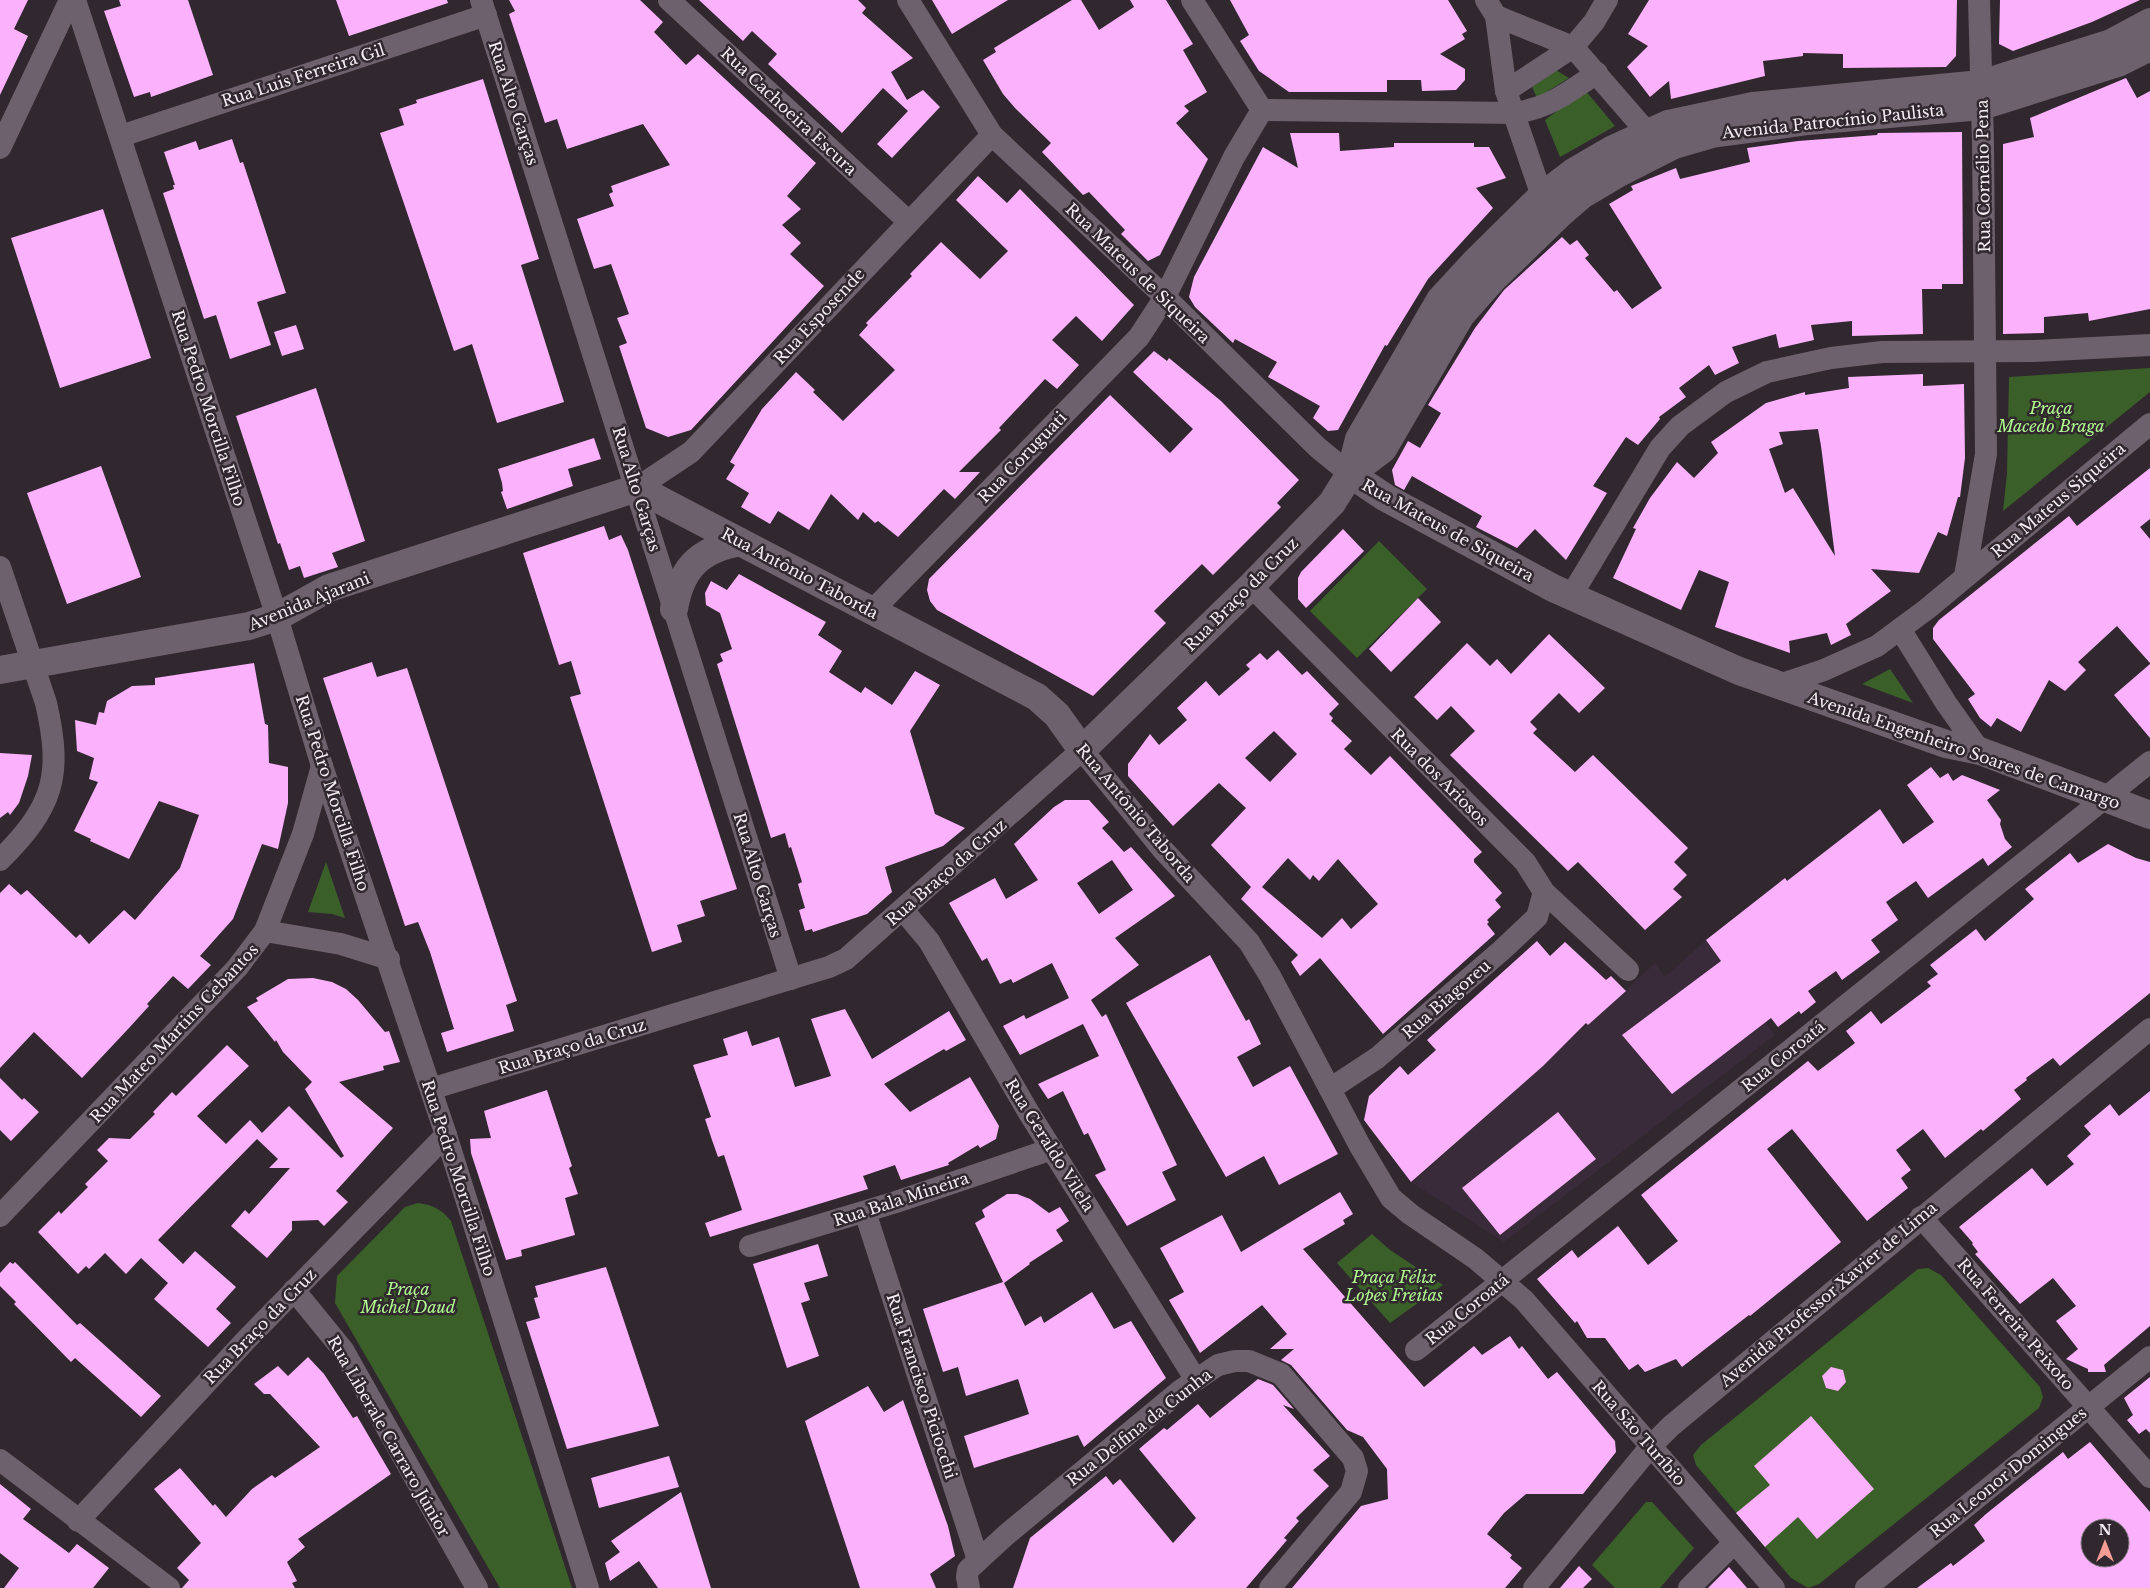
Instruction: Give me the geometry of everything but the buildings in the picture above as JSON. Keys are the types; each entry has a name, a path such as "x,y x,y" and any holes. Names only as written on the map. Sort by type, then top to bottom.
{"street":[{"path":"0,148 70,0"},
{"name":"Rua Pedro Morcilla Filho","path":"75,0 277,617 322,766 389,959 446,1135 588,1588"},
{"name":"Rua Cachoeira Escura","path":"668,0 908,222"},
{"name":"Rua Mateus de Siqueira","path":"908,0 992,135 1165,298 1317,447 1350,474 1386,498 1571,596 1739,671 1778,685"},
{"path":"1192,0 1262,110 1515,113 1551,104 1597,73"},
{"path":"1506,91 1573,46 1594,22 1607,0"},
{"name":"Rua Cornélio Pena","path":"1979,0 1984,352"},
{"name":"Rua Luis Ferreira Gil","path":"121,136 484,8"},
{"name":"Rua Alto Garças","path":"484,8 791,979"},
{"path":"1491,8 1573,46 1655,142"},
{"path":"1491,8 1506,91 1551,205"},
{"name":"Avenida Patrocínio Paulista","path":"1981,95 2111,43 2150,22"},
{"name":"Avenida Patrocínio Paulista","path":"1350,474 1359,439 1440,300 1475,262 1551,205 1575,171 1610,150 1655,142 1668,124 1753,106 1981,95 2118,63 2150,47"},
{"name":"Rua Coruguati","path":"872,611 1138,337 1165,298 1234,157 1262,110"},
{"name":"Rua Esposende","path":"637,488 691,452 992,135"},
{"path":"1571,596 1660,448 1680,426 1726,392 1767,372 1831,358 1882,352 1984,352 2150,345"},
{"path":"1778,685 1824,670 1877,646 1965,576 1986,454 1984,352"},
{"name":"Rua Mateus Siqueira","path":"1965,576 2150,424"},
{"name":"Rua Braço da Cruz","path":"431,1089 830,967 846,959 1082,750 1251,586 1332,504 1350,474"},
{"name":"Rua Antônio Taborda","path":"637,488 1037,696 1057,715 1082,750 1164,851 1249,942 1270,976 1360,1146 1392,1198 1410,1214 1476,1258 1502,1282"},
{"name":"Avenida Ajarani","path":"0,670 208,635 249,626 277,617 329,588 637,488"},
{"path":"674,608 678,588 688,570 697,560 720,546 740,542"},
{"path":"0,567 52,726 54,762 50,791 36,820 0,860"},
{"name":"Rua dos Ariosos","path":"1251,586 1525,862 1544,892 1628,970"},
{"path":"1900,629 1946,703 1980,752"},
{"name":"Avenida Engenheiro Soares de Camargo","path":"1778,685 1946,744 1980,752 2150,815"},
{"name":"Rua Coroatá","path":"1416,1350 2150,762"},
{"name":"Rua Mateo Martins Cebantos","path":"0,1216 237,968 266,932 303,834 322,766"},
{"name":"Rua Biagoreu","path":"1330,1089 1377,1058 1502,950 1537,917 1544,892"},
{"name":"Rua Geraldo Vilela","path":"903,910 929,941 1052,1149 1196,1380"},
{"path":"266,932 341,944 389,959"},
{"name":"Avenida Professor Xavier de Lima","path":"1534,1588 1650,1446 1671,1426 2150,1029"},
{"name":"Rua Braço da Cruz","path":"78,1521 294,1290 446,1135"},
{"name":"Rua Bala Mineira","path":"750,1246 865,1212 1052,1149"},
{"name":"Rua Francisco Piciocchi","path":"865,1212 972,1573"},
{"name":"Rua Ferreira Peixoto","path":"1921,1217 2150,1477"},
{"name":"Rua São Turíbio","path":"1502,1282 1524,1300 1774,1588"},
{"name":"Rua Liberale Carraro Júnior","path":"294,1290 344,1350 477,1588"},
{"name":"Rua Leonor Domingues","path":"1866,1588 2150,1357"},
{"name":"Rua Delfina da Cunha","path":"972,1573 1166,1402 1218,1366 1235,1361 1249,1361 1281,1374 1354,1458 1357,1471 1351,1492 1270,1588"},
{"path":"0,1460 78,1521 169,1588"},
{"path":"1689,1588 1734,1542"}],"shaded area":[{"path":"1706,940 1775,1035 1504,1242 1412,1183 1655,963 1665,977"}],"green space":[{"path":"1556,70 1569,78 1537,98 1532,87"},
{"path":"1585,90 1615,126 1560,157 1545,120"},
{"name":"Praça Macedo Braga","path":"2150,368 2150,392 2003,511 2007,473 2009,377"},
{"path":"1379,541 1427,589 1357,658 1310,611"},
{"path":"1890,669 1913,703 1862,684"},
{"path":"326,862 345,918 332,914 308,912"},
{"name":"Praça Michel Daud","path":"418,1203 437,1209 451,1221 572,1588 500,1588 335,1303 337,1276 405,1207"},
{"name":"Praça Félix Lopes Freitas","path":"1372,1234 1390,1250 1443,1285 1390,1323 1337,1263"},
{"path":"1928,1268 1941,1275 2040,1387 2043,1397 2039,1408 1819,1584 1808,1588 1791,1578 1696,1465 1693,1455 1701,1445 1918,1269"},
{"path":"1646,1502 1652,1502 1694,1548 1660,1588 1615,1588 1592,1565"}]}
